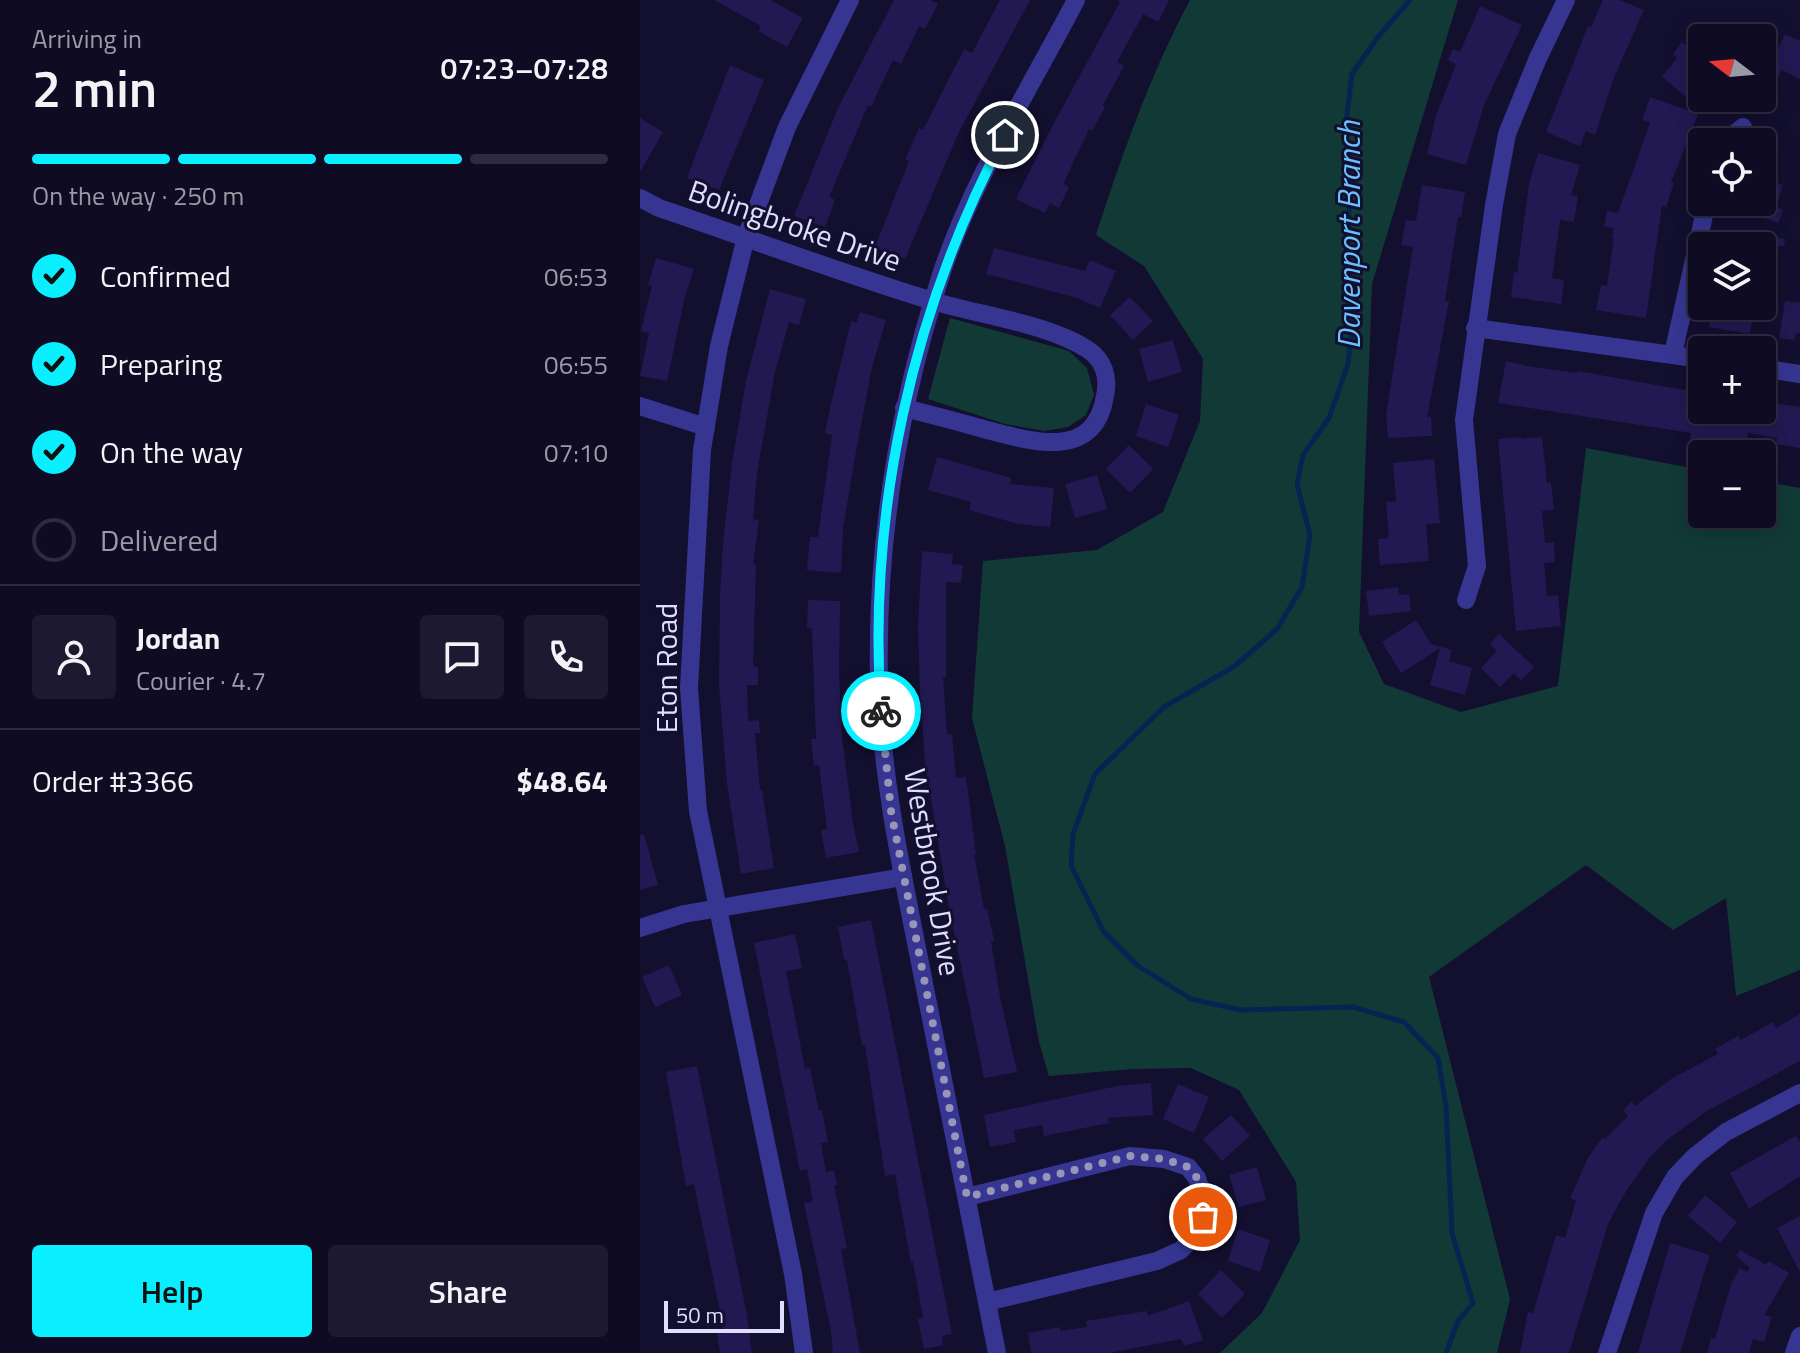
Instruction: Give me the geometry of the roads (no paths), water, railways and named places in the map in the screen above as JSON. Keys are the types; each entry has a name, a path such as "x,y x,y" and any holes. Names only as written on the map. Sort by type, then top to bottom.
{"street":[{"name":"Eton Road","path":"804,1353 793,1274 698,811 689,688 702,450 719,346 746,237 787,127 850,0"},
{"name":"Westbrook Drive","path":"997,1353 903,877 887,781 879,682 879,591 886,515 904,408 941,275 976,190 1076,0"},
{"path":"1466,600 1477,566 1464,420 1475,328 1507,134 1566,0"},
{"name":"Bolingbroke Drive","path":"640,198 659,208 934,301 1034,328 1086,349 1098,358 1107,374 1104,406 1095,426 1076,438 1044,444 904,408"},
{"path":"1673,354 1704,216"},
{"path":"1475,328 1688,357"},
{"path":"1776,370 1800,374"},
{"path":"640,406 706,427"},
{"path":"640,928 684,914 903,877"},
{"path":"1607,1353 1654,1213 1675,1177 1695,1156 1726,1132 1800,1093"},
{"path":"967,1197 1130,1156 1164,1159 1188,1167 1197,1178 1203,1196 1203,1217 1194,1237 1181,1250 1157,1261 987,1302"},
{"path":"1794,1353 1800,1336"}],"waterway":[{"name":"Davenport Branch","path":"1410,0 1352,74 1345,131 1350,180 1348,242 1355,306 1348,364 1329,418 1303,455 1297,484 1310,535 1302,587 1277,629 1235,666 1164,707 1095,774 1073,834 1071,865 1103,931 1138,966 1191,999 1241,1010 1353,1007 1404,1022 1438,1058 1446,1106 1452,1233 1473,1303 1458,1321 1446,1353"}]}
